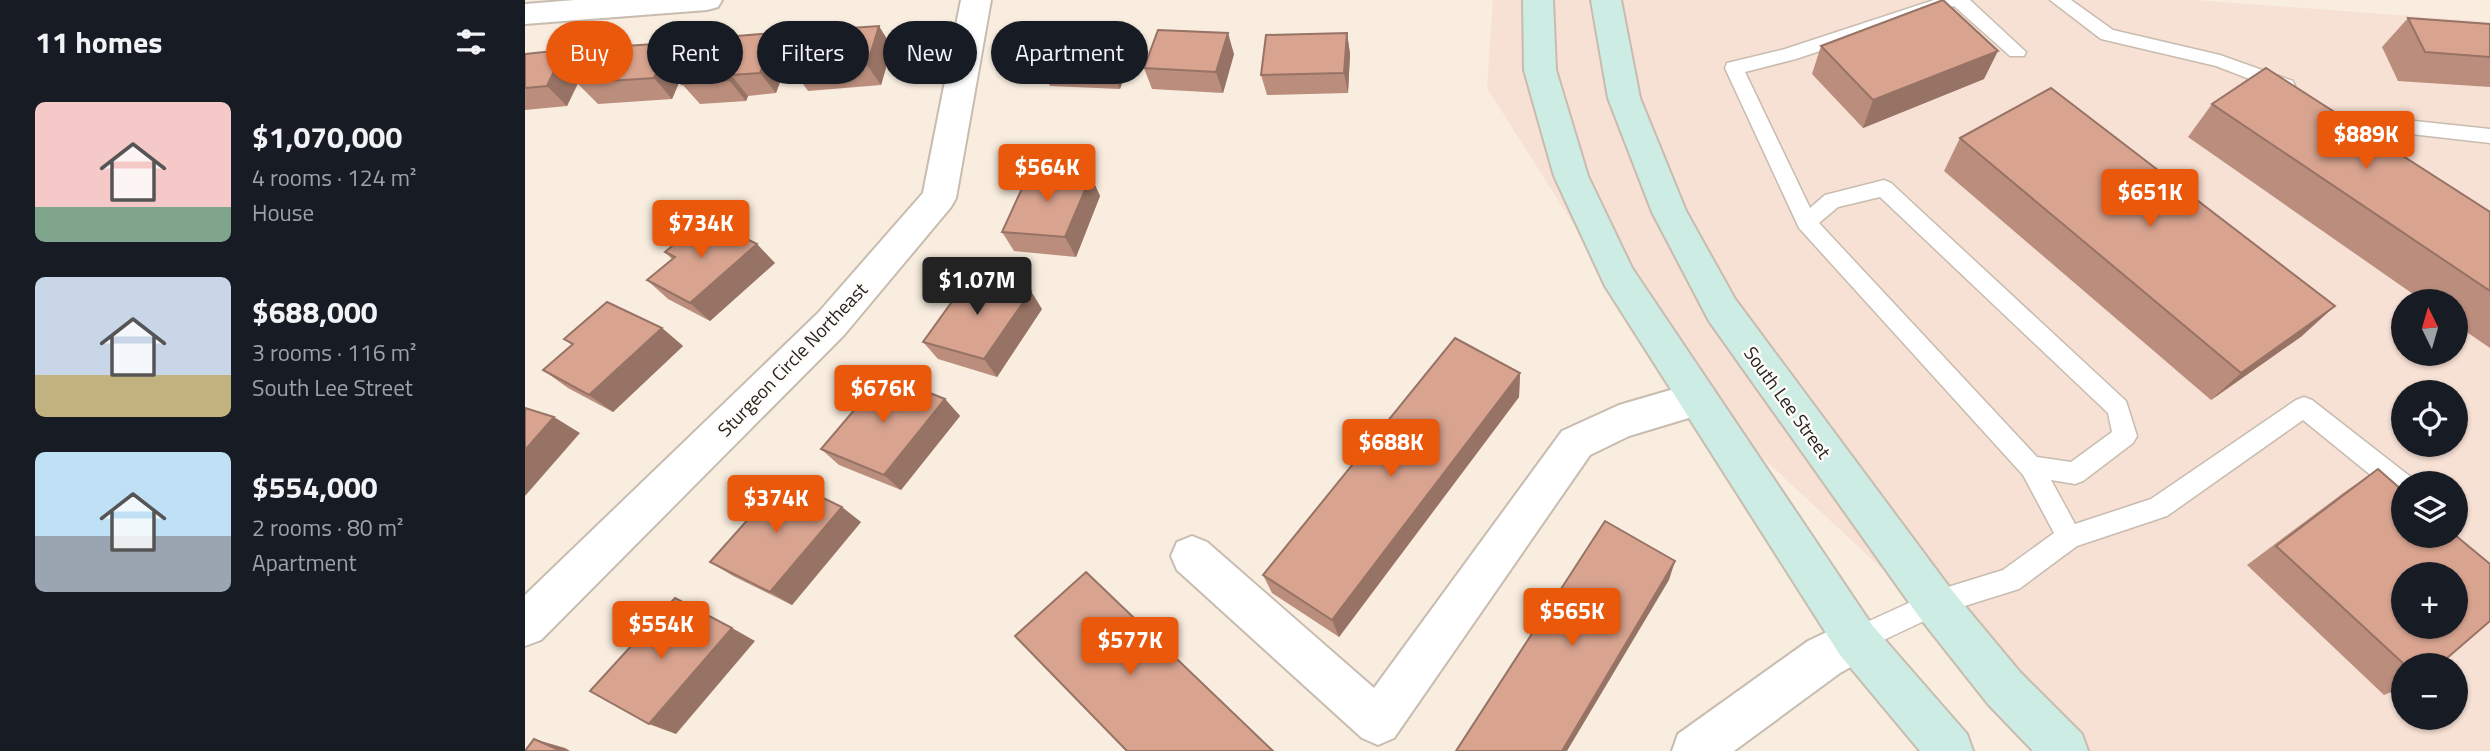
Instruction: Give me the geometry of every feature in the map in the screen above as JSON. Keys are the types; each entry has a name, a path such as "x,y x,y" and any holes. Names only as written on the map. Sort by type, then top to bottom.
{"main road":[{"path":"1538,0 1540,70 1571,176 1618,276 1856,640 1950,751"},
{"name":"South Lee Street","path":"1606,0 1624,98 1669,212 1721,310 1935,603 2004,688 2059,749"}],"street":[{"path":"525,14 707,0"},
{"name":"Sturgeon Circle Northeast","path":"525,625 831,324 939,198 976,0"},
{"path":"1192,556 1378,722 1577,443 1619,422 1698,399"},
{"path":"1695,751 1824,657 1856,640"}],"lane":[{"path":"1953,0 1789,54 1734,68 1806,222 2031,467 2069,537"},
{"path":"1959,0 2017,52"},
{"path":"2059,0 2107,35 2220,61 2290,87 2300,94"},
{"path":"2319,107 2371,142"},
{"path":"2339,120 2490,136"},
{"path":"1806,222 1832,201 1884,188 2118,408 2125,436 2075,473 2031,467"},
{"path":"1856,640 1935,603 2010,580 2069,537 2158,508 2304,407 2391,476"}],"shaded area":[{"path":"1493,0 2196,0 2490,22 2490,751 2073,751 2048,723 1662,364 1487,88"}],"building":[{"path":"1943,0 1998,51 1873,100 1821,46"},
{"path":"2408,18 2490,24 2490,57 2425,52"},
{"path":"879,26 869,58 869,27"},
{"path":"1158,30 1228,33 1216,72 1148,68 1148,57"},
{"path":"1347,33 1344,73 1261,75 1266,35"},
{"path":"757,34 757,73 743,74 743,36"},
{"path":"647,44 647,78 633,79 633,45"},
{"path":"546,52 547,86 525,88 525,54"},
{"path":"2266,68 2490,212 2490,291 2212,104"},
{"path":"2051,88 2335,306 2241,373 1960,138"},
{"path":"1030,171 1091,176 1065,237 1002,232"},
{"path":"705,218 757,244 690,303 647,280 675,257 665,252"},
{"path":"972,274 1031,291 984,359 923,342"},
{"path":"607,302 662,328 589,395 543,370 573,344 564,339"},
{"path":"1455,338 1520,373 1332,620 1263,575"},
{"path":"884,375 945,399 884,475 821,449"},
{"path":"525,408 554,417 525,450"},
{"path":"2378,469 2391,480 2391,548 2468,548 2468,546 2490,564 2490,621 2453,653 2392,653 2276,546"},
{"path":"784,479 842,507 770,592 710,562"},
{"path":"1605,521 1675,561 1562,751 1456,751"},
{"path":"1086,572 1273,751 1127,751 1015,636"},
{"path":"675,598 732,628 649,724 590,691"},
{"path":"534,739 561,751 525,751"}]}
